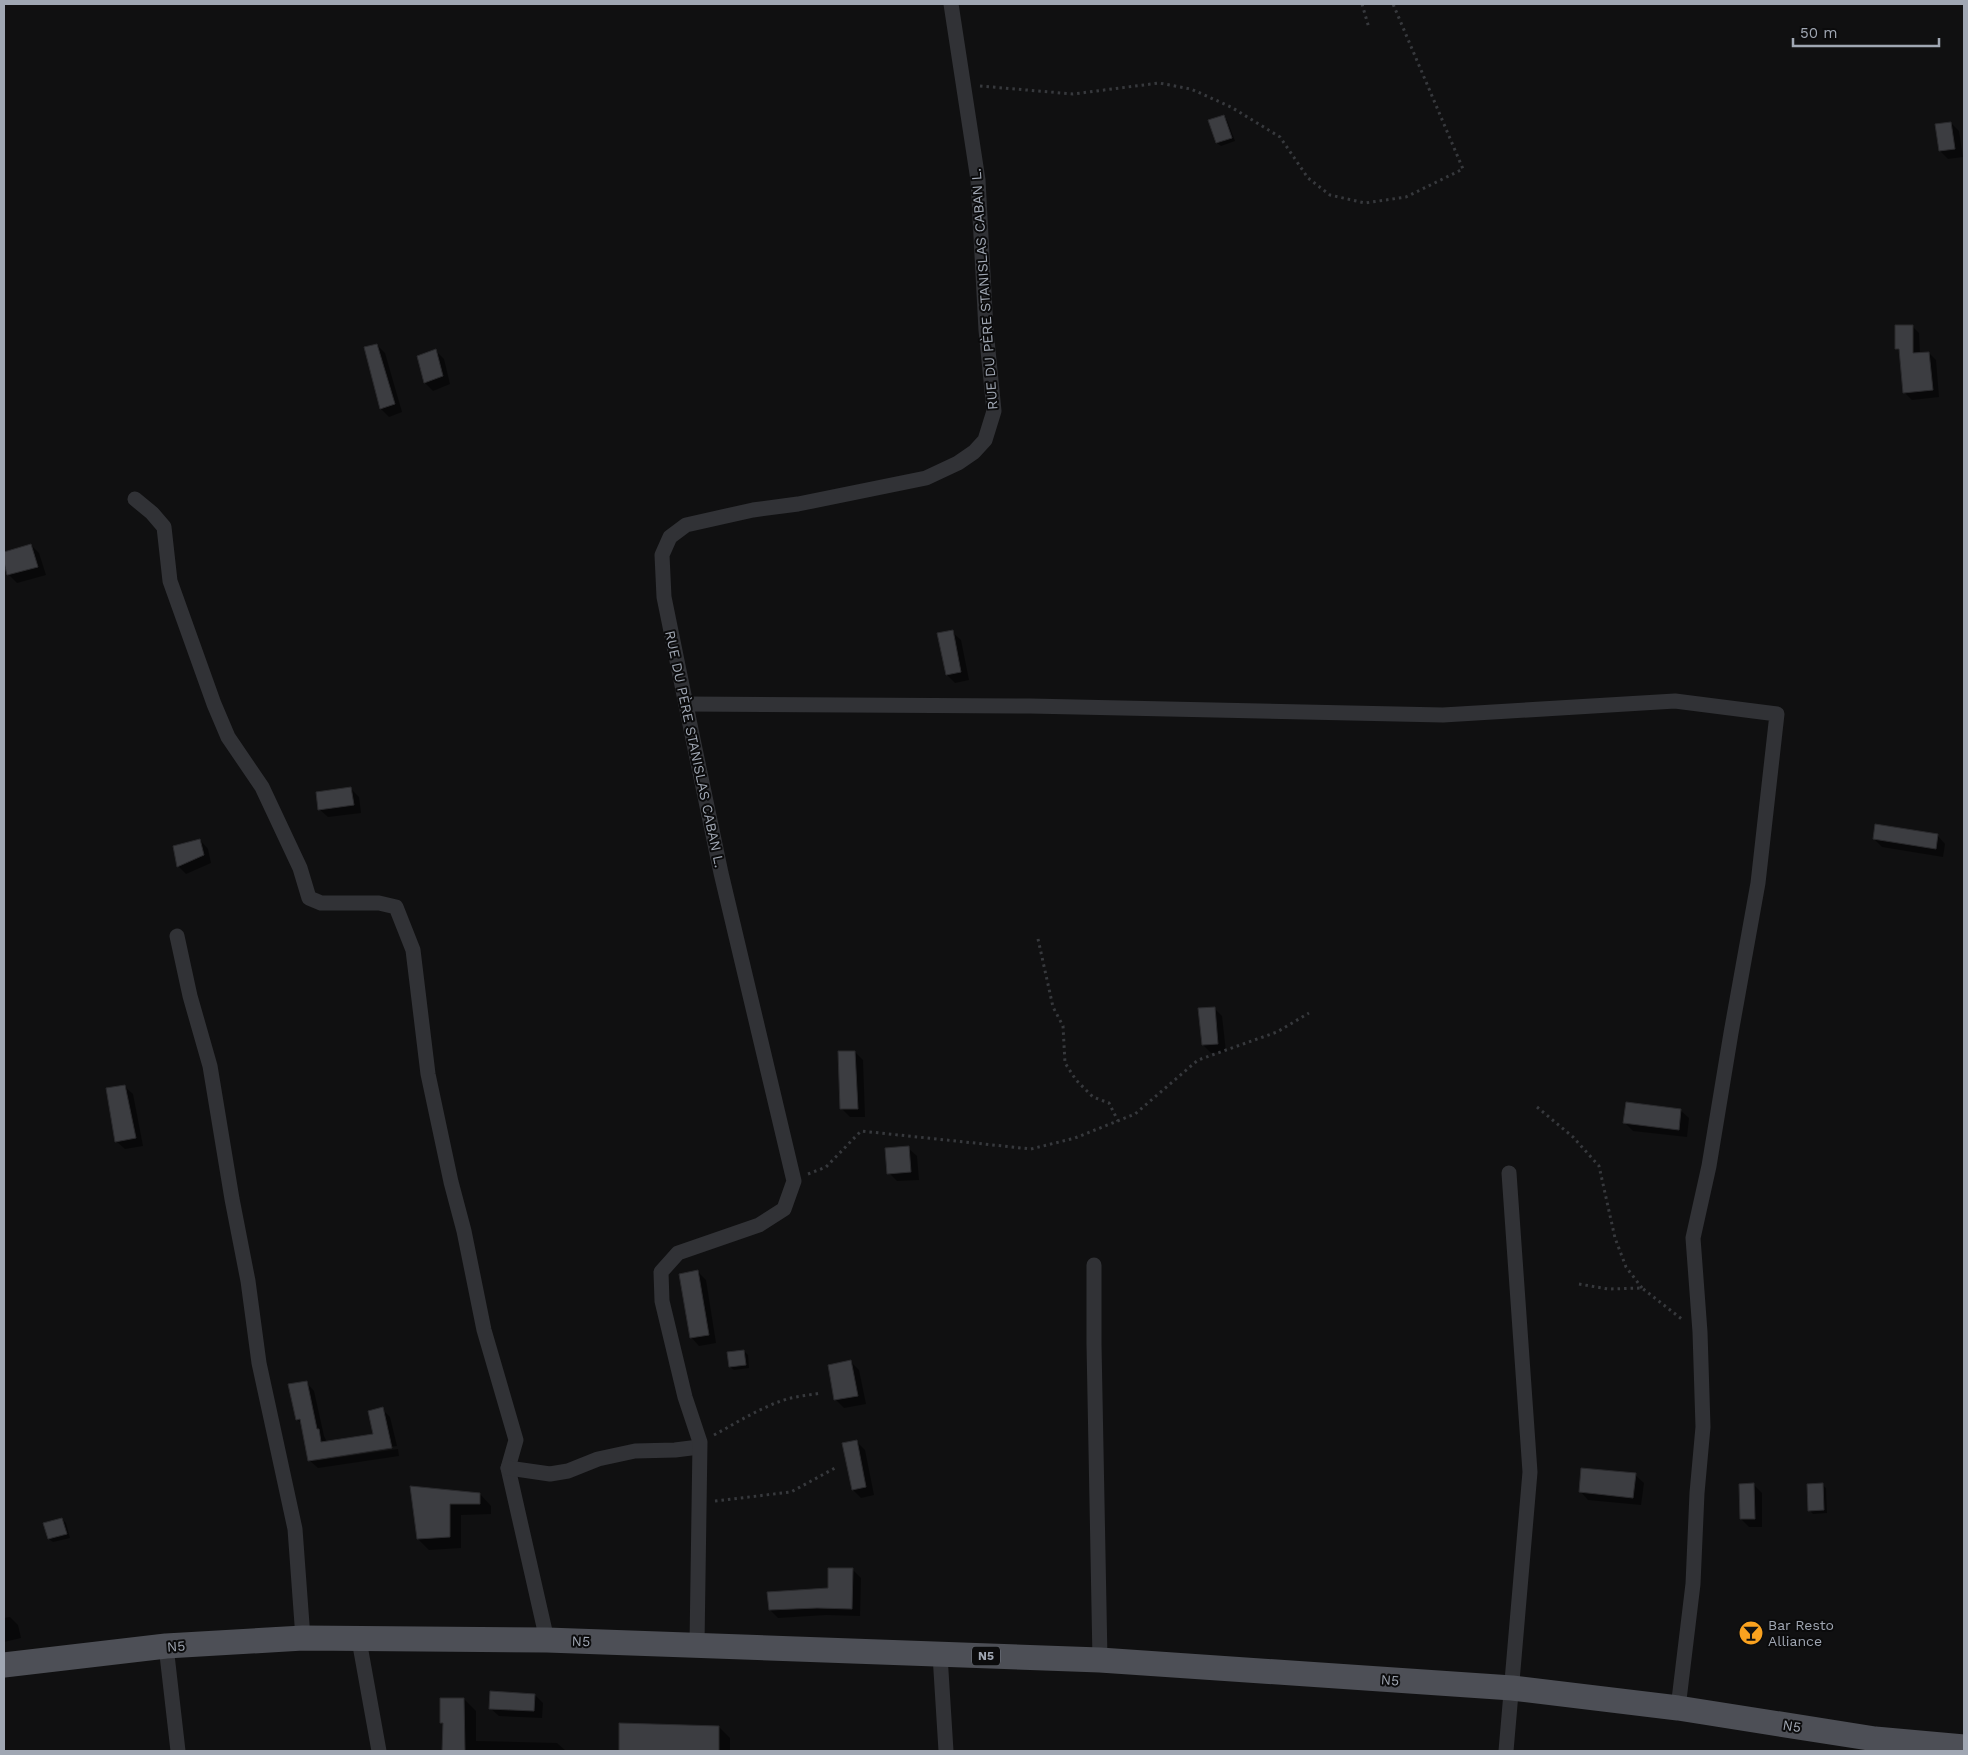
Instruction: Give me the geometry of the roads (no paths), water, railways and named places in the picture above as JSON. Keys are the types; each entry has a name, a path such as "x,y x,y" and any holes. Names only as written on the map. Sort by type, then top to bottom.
{"main road":[{"name":"N5","path":"4,1665 166,1646 303,1638 359,1640 547,1640 1100,1660 1512,1688 1678,1708 1875,1745 1964,1747"}],"street":[{"name":"RUE DU PÈRE STANISLAS CABAN L.","path":"700,1444 685,1397 662,1301 661,1272 678,1252 759,1225 784,1209 794,1181 723,882 664,597 662,555 666,544 676,532 686,526 753,510 798,504 926,478 958,463 974,452 985,440 994,411 986,330 978,180 951,4"},
{"path":"135,499 152,513 164,527 170,581 214,704 228,737 262,788 300,868 309,898 321,903 379,903 396,907 413,950 428,1074 444,1153 464,1231 484,1330 516,1440 508,1468 547,1640"},
{"path":"686,704 1030,706 1442,715 1675,701 1777,714 1758,883 1709,1166 1693,1238 1700,1332 1703,1427 1697,1493 1693,1584 1678,1708"},
{"path":"177,936 190,996 210,1066 248,1281 259,1363 296,1529 303,1638"},
{"path":"1506,1751 1530,1472 1508,1173"},
{"path":"1094,1265 1100,1660"},
{"path":"508,1468 550,1474 568,1471 598,1459 635,1451 675,1450 700,1444 696,1645"},
{"path":"359,1640 379,1751"},
{"path":"166,1646 178,1751"},
{"path":"940,1655 946,1751"}],"place":[{"name":"Bar Resto Alliance","path":"1751,1633"}]}
